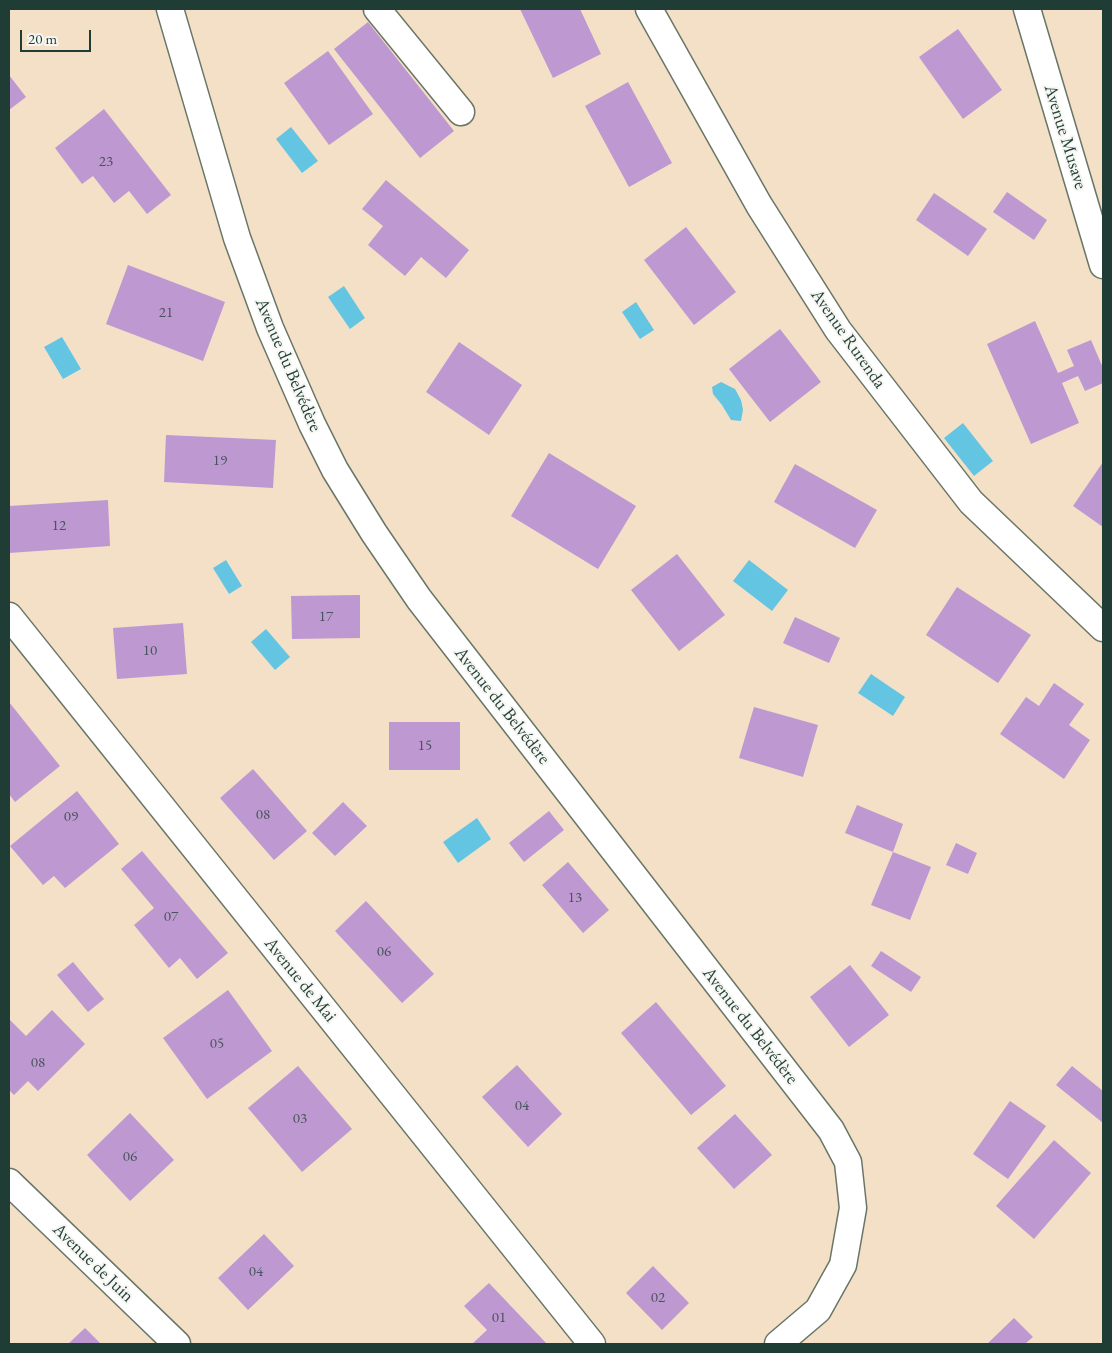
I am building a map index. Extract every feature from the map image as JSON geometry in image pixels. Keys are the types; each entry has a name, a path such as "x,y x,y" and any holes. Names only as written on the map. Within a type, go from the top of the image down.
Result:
{"street":[{"name":"Avenue du Belvédère","path":"170,9 237,238 270,328 312,424 335,470 374,533 419,599 831,1130 848,1162 853,1208 843,1265 818,1310 778,1344"},
{"path":"377,9 461,112"},
{"name":"Avenue Rurenda","path":"649,9 759,205 838,330 970,502 1103,628"},
{"name":"Avenue Musave","path":"1027,9 1103,265"},
{"name":"Avenue de Mai","path":"9,616 592,1344"},
{"name":"Avenue de Juin","path":"9,1182 177,1344"}],"water":[{"path":"291,127 318,161 302,173 276,139"},
{"path":"344,286 365,318 350,329 328,297"},
{"path":"636,302 654,330 640,339 622,312"},
{"path":"62,337 81,369 63,379 44,347"},
{"path":"721,382 735,389 741,400 743,410 741,421 731,420 713,394 712,387"},
{"path":"963,423 993,461 974,476 944,438"},
{"path":"226,560 242,586 229,594 213,568"},
{"path":"749,560 788,590 772,611 733,581"},
{"path":"266,629 290,657 275,670 251,642"},
{"path":"871,674 905,697 893,716 858,693"},
{"path":"477,818 491,839 458,863 443,842"}],"building":[{"path":"520,9 580,9 601,54 553,78"},
{"path":"368,22 454,131 420,158 334,49"},
{"path":"958,29 1002,90 963,119 919,57"},
{"path":"328,51 373,114 329,145 284,83"},
{"path":"9,75 26,97 9,110"},
{"path":"628,82 672,163 629,187 585,106"},
{"path":"104,109 171,195 147,214 129,191 114,203 93,176 82,184 55,148"},
{"path":"386,180 469,250 446,278 421,257 405,276 368,245 383,226 362,209"},
{"path":"1007,192 1047,220 1034,240 993,212"},
{"path":"934,193 987,229 968,256 916,220"},
{"path":"686,227 736,292 694,325 644,260"},
{"path":"128,265 225,302 203,361 106,324"},
{"path":"1035,321 1058,373 1074,366 1067,350 1091,340 1103,368 1103,383 1085,391 1078,376 1062,383 1079,423 1031,444 987,344"},
{"path":"780,329 821,382 770,422 729,369"},
{"path":"459,342 522,385 489,435 426,392"},
{"path":"166,435 276,440 273,488 164,482"},
{"path":"549,453 636,506 598,569 511,516"},
{"path":"1103,462 1103,527 1073,506"},
{"path":"795,464 877,510 855,548 774,502"},
{"path":"108,500 110,546 9,553 9,506"},
{"path":"677,554 725,615 679,651 631,590"},
{"path":"957,587 1031,635 998,683 926,635"},
{"path":"360,595 360,638 292,639 291,596"},
{"path":"795,617 840,638 829,663 783,643"},
{"path":"183,623 187,674 117,679 113,628"},
{"path":"1054,683 1084,704 1069,725 1090,740 1064,779 1000,734 1026,697 1039,706"},
{"path":"9,702 60,766 15,802 9,794"},
{"path":"754,707 818,725 803,777 739,758"},
{"path":"389,722 460,722 460,770 389,770"},
{"path":"253,769 307,831 274,860 220,798"},
{"path":"77,791 119,844 65,888 54,876 43,885 10,846"},
{"path":"343,802 367,826 335,856 312,833"},
{"path":"857,805 903,824 893,852 845,833"},
{"path":"549,811 564,830 524,862 509,843"},
{"path":"956,843 977,853 968,874 946,865"},
{"path":"142,851 228,953 197,979 180,958 169,968 134,925 154,908 121,869"},
{"path":"893,852 931,867 910,920 871,905"},
{"path":"568,862 609,910 583,933 542,885"},
{"path":"366,901 434,974 402,1003 335,931"},
{"path":"881,951 921,977 911,992 871,966"},
{"path":"73,962 104,999 88,1012 57,975"},
{"path":"850,965 889,1015 849,1047 810,997"},
{"path":"228,990 272,1051 207,1099 163,1038"},
{"path":"656,1002 726,1086 691,1115 621,1033"},
{"path":"52,1010 85,1044 38,1091 28,1081 14,1095 9,1090 9,1019 26,1036"},
{"path":"517,1065 562,1114 528,1147 482,1097"},
{"path":"298,1066 352,1129 302,1172 248,1108"},
{"path":"1072,1066 1103,1091 1103,1123 1056,1085"},
{"path":"1010,1101 1046,1126 1008,1179 973,1154"},
{"path":"130,1113 174,1160 130,1201 87,1155"},
{"path":"735,1114 772,1155 734,1189 697,1148"},
{"path":"1054,1140 1091,1173 1034,1239 996,1206"},
{"path":"264,1234 294,1266 248,1310 218,1278"},
{"path":"653,1266 689,1303 662,1330 626,1293"},
{"path":"489,1283 547,1344 472,1344 487,1330 464,1306"},
{"path":"1014,1318 1033,1337 1025,1344 987,1344"},
{"path":"85,1328 101,1344 68,1344"}]}
